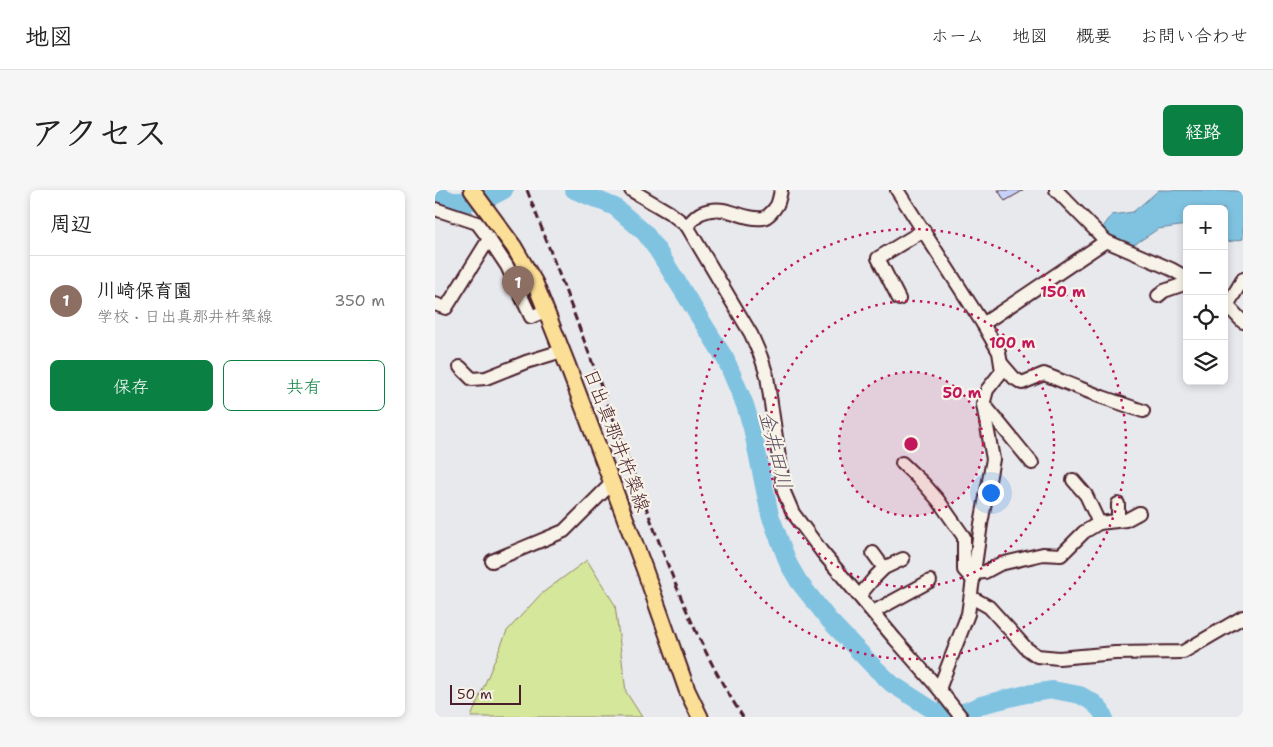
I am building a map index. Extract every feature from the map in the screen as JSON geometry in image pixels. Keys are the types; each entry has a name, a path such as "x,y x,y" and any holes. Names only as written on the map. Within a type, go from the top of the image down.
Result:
{"main road":[{"name":"日出真那井杵築線","path":"472,190 514,247 535,283 644,568 687,690 700,717"}],"street":[{"path":"631,190 670,213 687,226 751,334 767,376 784,492 793,513 823,552 961,717"},
{"path":"687,226 700,213 723,209 763,218 770,214 777,205 781,190"},
{"path":"897,190 983,324 999,352 1003,371 987,390 983,403 993,459 968,614 942,693"},
{"path":"1056,190 1106,241 1183,276"},
{"path":"435,209 477,223 507,266 531,316 545,311"},
{"path":"899,299 878,258 924,230"},
{"path":"435,304 446,308 489,239"},
{"path":"983,324 1106,241"},
{"path":"1228,300 1243,279"},
{"path":"1158,296 1164,291 1183,284"},
{"path":"1228,305 1243,322"},
{"path":"460,367 472,379 487,378 526,362 562,351"},
{"path":"1001,363 1014,378 1022,383 1043,374 1143,411"},
{"path":"983,403 1032,463"},
{"path":"902,463 938,500 963,537 964,570 974,577"},
{"path":"1073,480 1086,495 1099,523"},
{"path":"492,561 564,530 612,483"},
{"path":"1118,504 1118,520"},
{"path":"974,577 1000,564 1043,554 1061,555 1084,532 1099,523 1126,520 1139,513"},
{"path":"873,553 884,568"},
{"path":"860,596 875,576 884,568 903,559"},
{"path":"873,612 930,581"},
{"path":"971,597 989,607 1026,648 1037,656 1059,658 1115,653 1183,652 1243,617"}],"green space":[{"path":"587,560 615,605 626,692 642,717 471,717 507,631 541,594"}],"water":[{"path":"435,190 455,193 475,216 435,204"},
{"path":"1159,190 1243,191 1243,239 1228,242 1228,205 1183,205 1183,226 1158,229 1132,246 1109,236 1103,227 1112,215 1133,212"}],"building":[{"path":"998,190 1024,190 1005,201"}],"waterway":[{"name":"金井田川","path":"435,192 450,201 483,201 504,190"},
{"name":"金井田川","path":"574,190 615,207 645,233 726,360 745,405 752,428 770,515 789,565 799,582 829,620 892,684 944,717"},
{"name":"金井田川","path":"951,717 981,705 1026,694 1053,690 1080,695 1094,703 1104,717"}],"railway":[{"path":"527,190 670,571 710,661 743,717"}],"place":[{"name":"川崎保育園","path":"518,307"}]}
